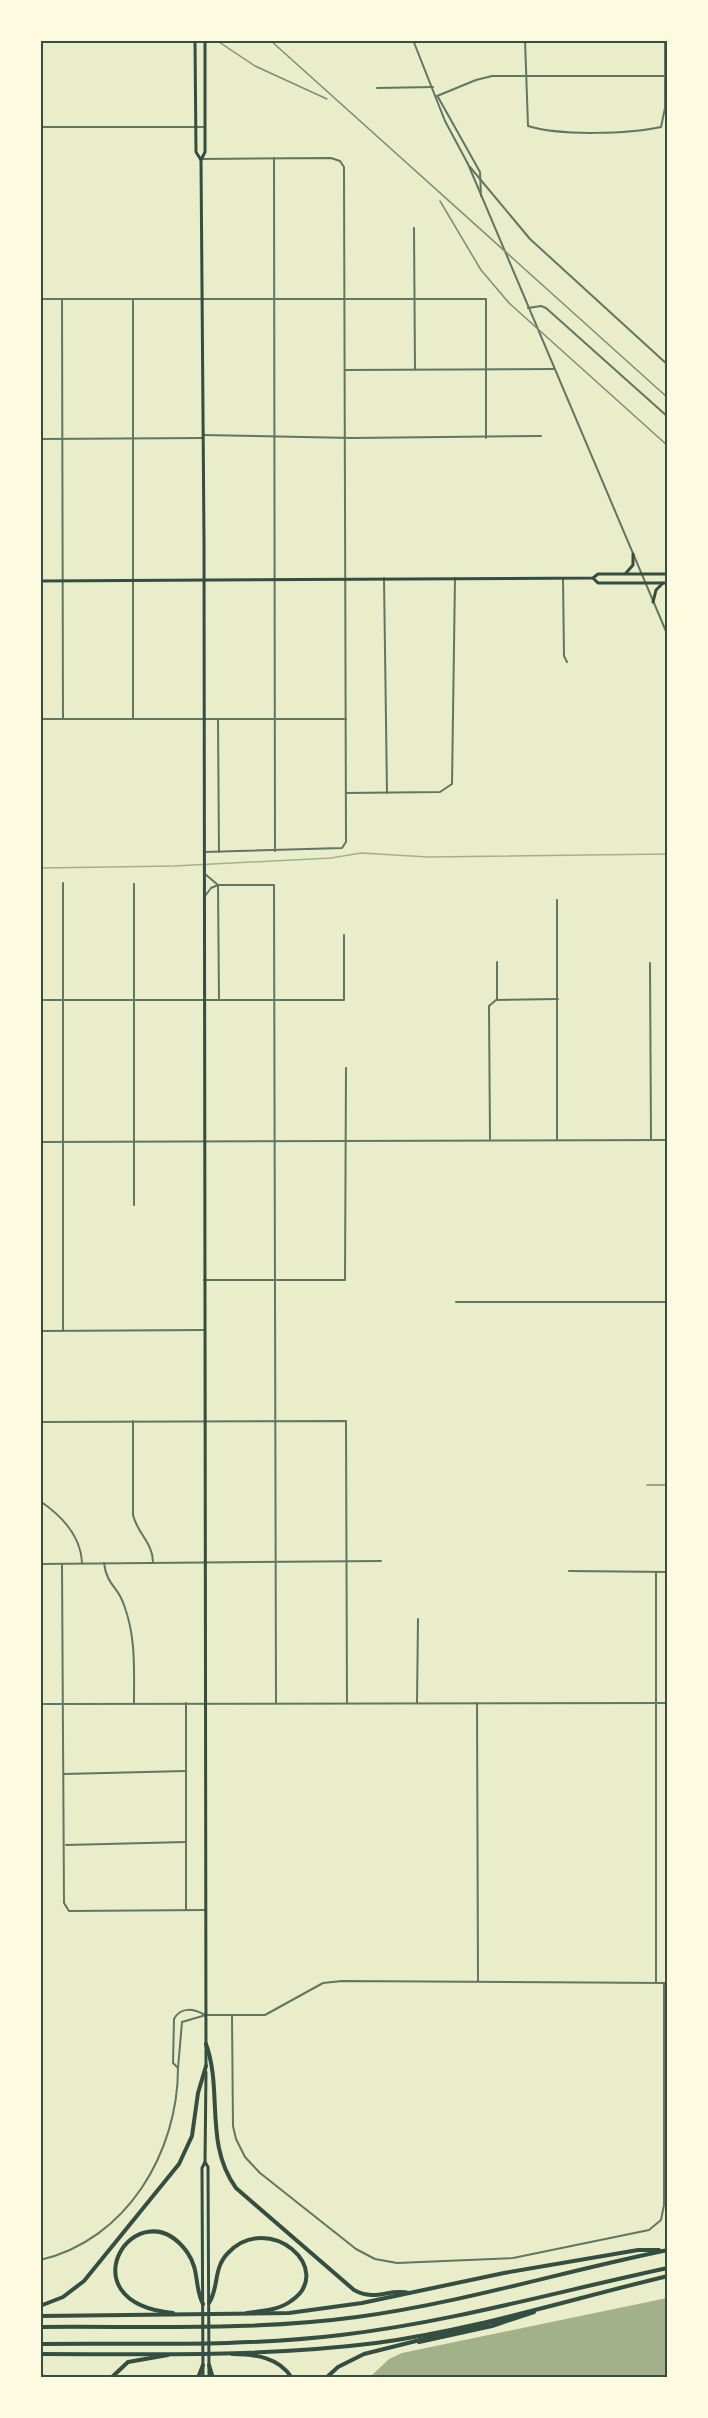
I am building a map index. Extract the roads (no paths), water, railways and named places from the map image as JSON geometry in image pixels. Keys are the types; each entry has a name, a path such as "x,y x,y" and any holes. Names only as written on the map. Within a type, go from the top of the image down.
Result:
{"highway":[{"path":"206,2044 213,2065 217,2148 225,2169 236,2187 354,2290 372,2296 402,2291 409,2293"},
{"path":"40,2306 63,2297 84,2281 180,2164 192,2136 198,2094 206,2066"},
{"path":"188,2316 147,2307 130,2298 122,2289 115,2276 114,2265 119,2250 127,2241 139,2235 154,2234 178,2243 195,2268 202,2304"},
{"path":"209,2303 213,2297 218,2268 228,2253 237,2245 265,2238 281,2241 294,2248 302,2259 305,2273 298,2296 280,2307 238,2316"},
{"path":"40,2316 238,2316 289,2313 638,2250 667,2250"},
{"path":"40,2327 254,2325 359,2317 421,2306 667,2250"},
{"path":"40,2344 247,2342 342,2336 449,2317 668,2268"},
{"path":"326,2378 359,2356 668,2276"},
{"path":"40,2354 287,2350 375,2343 551,2306"},
{"path":"111,2378 128,2362 187,2352"},
{"path":"222,2352 268,2359 282,2366 292,2378"},
{"path":"200,2378 203,2365"},
{"path":"209,2365 211,2378"},
{"path":"40,2375 45,2378"}],"main road":[{"path":"195,40 196,152 201,159"},
{"path":"203,2365 202,2168 205,2162 206,2015 204,579 201,159 205,152 205,40"},
{"path":"624,574 633,565 633,554"},
{"path":"40,581 593,578 598,574 668,574"},
{"path":"593,578 598,583 666,583"},
{"path":"653,602 656,590 666,583"},
{"path":"205,2162 208,2167 209,2365"}],"street":[{"path":"413,40 668,636"},
{"path":"525,40 528,126 545,131 639,132 661,127 665,40"},
{"path":"437,96 492,76 665,76"},
{"path":"377,88 433,87"},
{"path":"437,96 480,172 481,196"},
{"path":"40,128 205,127"},
{"path":"201,159 331,158 340,161 344,167 345,298 346,842 342,848 204,852"},
{"path":"274,159 275,851"},
{"path":"468,164 530,239 668,365"},
{"path":"414,228 415,370"},
{"path":"40,299 486,299 486,438"},
{"path":"62,299 63,719"},
{"path":"133,299 134,719"},
{"path":"528,308 541,306 546,308 668,417"},
{"path":"345,370 554,369"},
{"path":"40,439 541,436"},
{"path":"384,578 387,793"},
{"path":"346,793 436,793 448,789 453,779 455,578"},
{"path":"563,578 564,656 567,662"},
{"path":"40,719 346,719"},
{"path":"218,719 219,852"},
{"path":"204,873 218,885 219,1000"},
{"path":"63,883 63,1331"},
{"path":"134,884 134,1205"},
{"path":"204,897 211,888 218,885 274,885 276,1703"},
{"path":"557,900 557,1140"},
{"path":"40,1000 344,1000 344,935"},
{"path":"497,962 497,1000"},
{"path":"650,963 651,1140"},
{"path":"490,1140 489,1006 497,1000 558,999"},
{"path":"204,1280 345,1280 346,1068"},
{"path":"40,1142 668,1140"},
{"path":"456,1302 668,1302"},
{"path":"40,1331 204,1329"},
{"path":"133,1421 132,1515 135,1525 152,1548 153,1562"},
{"path":"40,1422 346,1421 347,1703"},
{"path":"40,1501 64,1521 80,1544 82,1563"},
{"path":"40,1564 381,1561"},
{"path":"104,1563 106,1578 124,1603 134,1638 134,1703"},
{"path":"62,1564 64,1903 69,1911 205,1910"},
{"path":"569,1571 668,1572"},
{"path":"656,1572 656,1983"},
{"path":"417,1703 418,1619"},
{"path":"186,1703 186,1910"},
{"path":"477,1703 478,1981"},
{"path":"40,1704 668,1703"},
{"path":"64,1774 186,1771"},
{"path":"64,1845 186,1842"},
{"path":"178,2068 173,2063 175,2016 189,2009 206,2015 232,2016 268,2013 328,1983 478,1981 666,1983 664,2205 661,2220 649,2230 513,2258 398,2263 375,2259 356,2249 260,2173 245,2157 236,2139 233,2126 232,2016"},
{"path":"40,2260 70,2249 100,2232 136,2198 150,2174 172,2123 182,2022 206,2015"}],"waterway":[{"path":"40,868 174,866 331,858 361,853 428,857 668,854"}],"railway":[{"path":"216,40 255,66 327,99"},
{"path":"270,40 668,398"},
{"path":"440,201 481,270 509,303 668,446"},
{"path":"647,1485 668,1485"}]}
